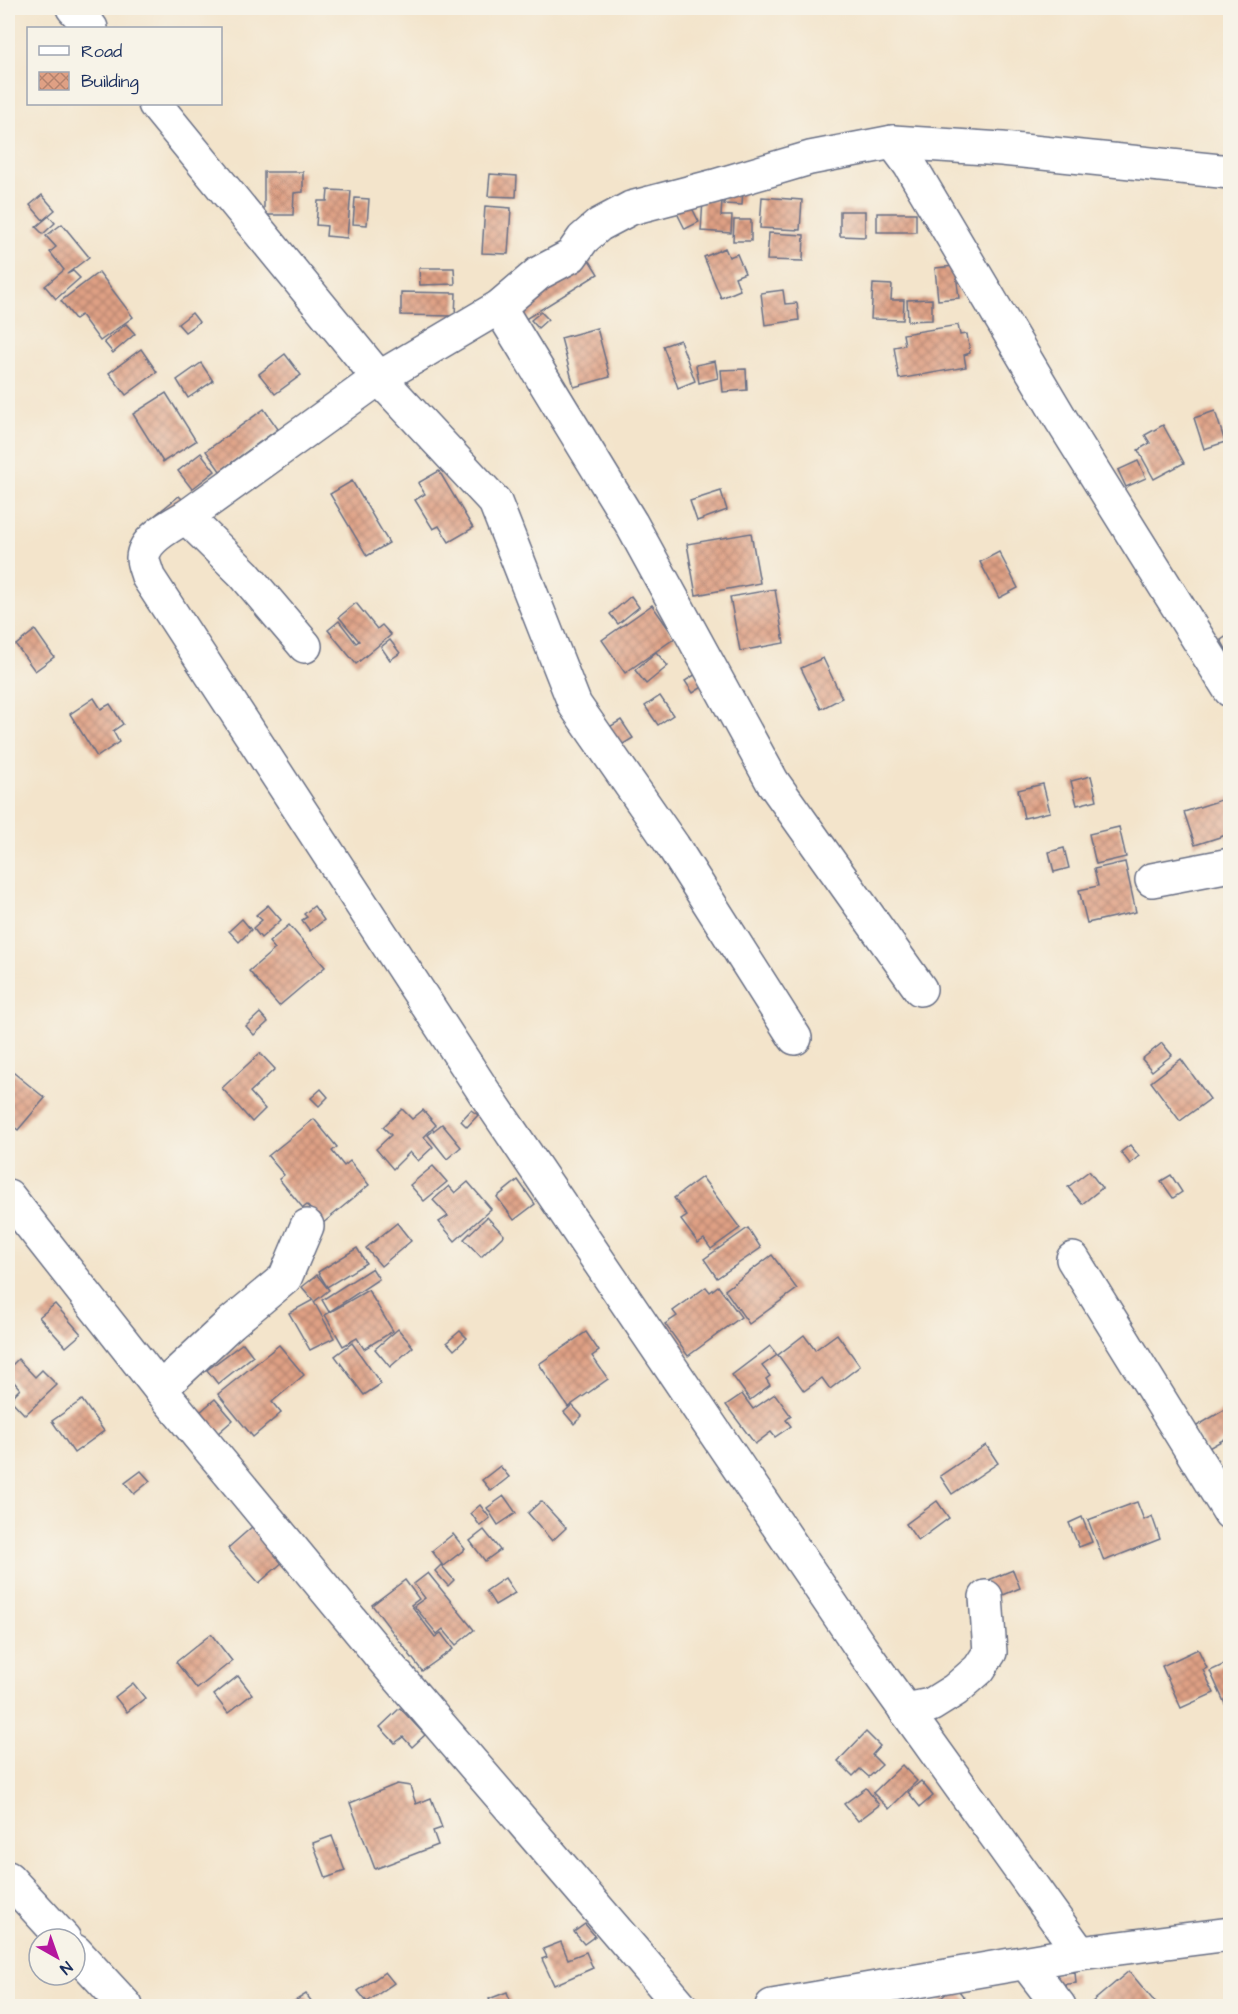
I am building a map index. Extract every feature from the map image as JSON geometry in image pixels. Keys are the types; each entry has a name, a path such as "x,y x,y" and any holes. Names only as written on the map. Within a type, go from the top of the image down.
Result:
{"street":[{"path":"73,8 90,27"},
{"path":"156,105 380,378 495,502 575,705 673,846 795,1038"},
{"path":"893,142 910,165 1062,421 1230,690"},
{"path":"1080,1953 861,1648 484,1092 148,577 143,558 160,532 186,517 380,378 499,307 539,273 571,256 583,239 599,225 631,208 810,158 893,142 1002,148 1230,172"},
{"path":"499,307 631,523 772,781 920,989"},
{"path":"186,517 244,574 305,646"},
{"path":"1152,880 1230,865"},
{"path":"8,1196 160,1389 388,1665 681,2007"},
{"path":"160,1389 231,1323 285,1278 307,1226"},
{"path":"1073,1259 1230,1513"},
{"path":"905,1710 931,1705 955,1690 980,1669 990,1652 986,1597"},
{"path":"8,1878 53,1927"},
{"path":"772,2007 1080,1953 1230,1934"},
{"path":"1026,1963 1059,2007"},
{"path":"87,1964 126,2007"}],"building":[{"path":"264,172 303,172 303,192 294,193 293,215 264,215"},
{"path":"490,174 517,176 516,197 488,196"},
{"path":"725,186 743,188 742,205 724,204"},
{"path":"328,190 351,191 347,238 326,236 327,226 316,225 318,201 327,201"},
{"path":"42,195 55,210 43,220 30,205"},
{"path":"762,197 802,200 800,230 760,228"},
{"path":"355,198 369,199 367,225 353,224"},
{"path":"703,200 722,201 721,216 732,216 731,233 701,231"},
{"path":"689,202 699,222 685,229 675,209"},
{"path":"485,206 511,208 508,254 482,253"},
{"path":"840,211 865,211 865,237 840,236"},
{"path":"877,213 916,213 916,232 877,232"},
{"path":"49,216 55,223 43,234 36,227"},
{"path":"734,220 751,220 751,241 733,241"},
{"path":"62,224 89,257 67,274 73,271 80,278 56,299 45,286 64,270 50,252 56,247 46,236"},
{"path":"769,233 804,235 803,261 767,260"},
{"path":"725,248 729,257 737,254 745,273 735,277 740,290 721,298 704,257"},
{"path":"588,258 598,274 524,320 514,305"},
{"path":"955,266 959,298 938,300 935,268"},
{"path":"419,268 454,268 455,284 420,285"},
{"path":"99,272 133,317 100,341 81,315 75,319 61,301"},
{"path":"873,284 892,285 891,300 904,300 903,320 871,319"},
{"path":"783,290 785,304 797,303 799,320 765,325 761,293"},
{"path":"401,292 456,293 455,316 401,315"},
{"path":"932,299 932,320 908,321 907,300"},
{"path":"541,312 548,319 538,328 531,320"},
{"path":"192,313 199,322 185,332 178,324"},
{"path":"126,324 135,334 113,353 104,342"},
{"path":"958,325 960,335 967,334 970,353 964,355 966,367 899,379 894,347 905,345 903,334"},
{"path":"597,328 610,377 574,387 561,338"},
{"path":"680,340 695,381 678,388 663,346"},
{"path":"141,349 157,372 126,395 109,373"},
{"path":"285,354 301,375 275,394 259,374"},
{"path":"715,361 718,378 699,383 696,365"},
{"path":"201,363 213,381 188,398 177,380"},
{"path":"746,369 747,390 723,392 721,370"},
{"path":"166,393 196,441 163,462 133,414"},
{"path":"264,409 278,429 220,471 206,451"},
{"path":"1215,411 1225,442 1204,449 1194,418"},
{"path":"1163,425 1184,463 1154,479 1138,450 1150,443 1145,435"},
{"path":"201,453 215,471 192,489 178,471"},
{"path":"1138,461 1146,478 1126,487 1118,470"},
{"path":"439,471 473,528 449,542 439,526 433,529 415,500 425,494 418,483"},
{"path":"352,481 389,543 367,556 330,494"},
{"path":"721,491 727,510 697,521 690,501"},
{"path":"179,496 188,505 161,527 153,517"},
{"path":"751,533 760,583 696,595 687,544"},
{"path":"999,552 1018,588 999,598 980,562"},
{"path":"775,589 784,643 740,651 730,597"},
{"path":"631,596 639,607 618,624 610,614"},
{"path":"356,603 377,629 382,625 391,635 356,664 328,630 339,621 356,643 359,641 339,617"},
{"path":"652,605 675,638 625,673 602,640"},
{"path":"35,630 54,657 35,671 16,645"},
{"path":"1230,634 1230,656 1221,640"},
{"path":"390,640 400,653 390,660 381,647"},
{"path":"656,652 668,666 646,684 635,670"},
{"path":"823,658 842,698 821,709 801,668"},
{"path":"696,674 704,686 693,693 685,681"},
{"path":"660,696 673,715 658,725 645,706"},
{"path":"94,698 101,709 110,704 123,724 113,731 119,742 97,757 70,714"},
{"path":"621,720 633,738 610,752 598,734"},
{"path":"1091,776 1097,800 1077,805 1071,781"},
{"path":"1043,784 1050,812 1024,818 1018,790"},
{"path":"1230,797 1230,846 1226,835 1195,845 1184,812"},
{"path":"1119,827 1126,857 1096,864 1089,834"},
{"path":"1064,848 1069,868 1054,872 1049,852"},
{"path":"1125,862 1136,912 1087,923 1079,890 1098,886 1094,869"},
{"path":"268,905 281,920 261,938 253,928 262,920 256,915"},
{"path":"314,906 324,920 310,931 302,920 307,917 304,914"},
{"path":"242,919 251,930 239,942 229,931"},
{"path":"289,925 325,967 279,1006 249,971 275,949 269,942"},
{"path":"260,1013 268,1022 254,1035 246,1026"},
{"path":"1162,1043 1172,1055 1152,1071 1142,1059"},
{"path":"260,1053 275,1069 250,1092 265,1109 252,1122 222,1088"},
{"path":"1181,1059 1210,1099 1180,1121 1151,1082"},
{"path":"9,1069 45,1098 18,1130 8,1122"},
{"path":"321,1089 328,1097 319,1106 311,1098"},
{"path":"402,1109 412,1119 423,1110 436,1125 424,1137 433,1147 418,1161 410,1152 393,1169 376,1149 391,1135 383,1127"},
{"path":"471,1110 478,1115 467,1127 461,1121"},
{"path":"314,1119 337,1147 332,1151 344,1166 350,1161 369,1185 322,1224 307,1205 303,1208 279,1179 284,1175 268,1156"},
{"path":"442,1124 461,1147 447,1159 428,1135"},
{"path":"1130,1145 1139,1156 1130,1164 1121,1152"},
{"path":"433,1166 447,1182 424,1201 410,1185"},
{"path":"1089,1171 1102,1188 1082,1204 1068,1187"},
{"path":"1171,1175 1182,1192 1173,1198 1161,1181"},
{"path":"702,1177 740,1228 711,1249 704,1239 698,1243 681,1220 687,1216 674,1198"},
{"path":"518,1180 535,1204 514,1220 497,1197"},
{"path":"468,1182 491,1209 455,1241 439,1222 448,1216 433,1200 449,1186 455,1193"},
{"path":"487,1217 504,1235 481,1257 464,1239"},
{"path":"397,1223 411,1241 381,1266 366,1248"},
{"path":"748,1228 761,1248 717,1278 704,1259"},
{"path":"357,1248 366,1263 327,1287 318,1272"},
{"path":"772,1255 797,1289 749,1324 725,1290"},
{"path":"372,1268 379,1279 329,1312 322,1300"},
{"path":"317,1275 329,1290 314,1302 334,1338 310,1350 289,1313 313,1300 302,1287"},
{"path":"718,1286 741,1317 688,1356 665,1324 677,1316 673,1311 706,1287 710,1292"},
{"path":"368,1290 393,1331 364,1349 357,1338 343,1346 325,1315"},
{"path":"55,1304 81,1334 66,1347 39,1317"},
{"path":"398,1329 413,1347 390,1367 375,1349"},
{"path":"460,1331 467,1338 454,1350 447,1342"},
{"path":"586,1332 599,1351 592,1356 608,1379 568,1407 539,1364"},
{"path":"837,1334 860,1366 830,1389 822,1378 804,1391 778,1355 804,1335 815,1350"},
{"path":"243,1343 253,1356 218,1384 207,1370"},
{"path":"352,1343 381,1384 364,1395 335,1356"},
{"path":"279,1345 304,1375 272,1402 281,1413 253,1437 218,1394"},
{"path":"770,1346 777,1355 762,1366 770,1376 766,1379 770,1385 750,1400 732,1375"},
{"path":"18,1359 35,1377 42,1370 57,1385 25,1415 10,1399 20,1389 8,1375 8,1369"},
{"path":"742,1394 753,1409 775,1394 791,1416 786,1420 791,1426 775,1437 771,1432 755,1444 726,1405"},
{"path":"215,1399 233,1420 217,1434 199,1413"},
{"path":"82,1400 104,1431 74,1453 52,1421"},
{"path":"572,1405 582,1416 574,1424 564,1412"},
{"path":"1224,1410 1230,1421 1230,1436 1207,1449 1195,1427"},
{"path":"986,1445 998,1463 952,1494 940,1476"},
{"path":"500,1466 509,1477 491,1491 482,1480"},
{"path":"141,1471 150,1481 134,1494 125,1483"},
{"path":"504,1496 516,1513 498,1525 487,1508"},
{"path":"541,1501 566,1528 552,1541 528,1513"},
{"path":"937,1501 949,1518 918,1541 906,1524"},
{"path":"1137,1502 1144,1520 1152,1516 1160,1539 1104,1561 1088,1520"},
{"path":"480,1505 490,1518 480,1526 471,1513"},
{"path":"1082,1517 1092,1542 1079,1547 1069,1523"},
{"path":"253,1526 284,1561 259,1583 228,1548"},
{"path":"484,1530 500,1550 485,1561 470,1541"},
{"path":"453,1534 465,1549 443,1566 432,1551"},
{"path":"441,1565 454,1580 448,1586 435,1571"},
{"path":"1013,1570 1020,1588 991,1600 984,1582"},
{"path":"428,1573 474,1630 456,1645 443,1629 437,1634 414,1606 425,1598 414,1584"},
{"path":"505,1578 515,1593 495,1605 486,1591"},
{"path":"405,1580 419,1599 411,1605 435,1637 441,1633 453,1649 422,1671 372,1605"},
{"path":"211,1634 232,1661 197,1689 176,1662"},
{"path":"1198,1649 1207,1668 1203,1670 1214,1693 1181,1708 1162,1666"},
{"path":"1227,1663 1230,1669 1230,1701 1225,1704 1210,1671"},
{"path":"238,1676 252,1694 228,1713 214,1695"},
{"path":"133,1683 145,1698 127,1712 115,1697"},
{"path":"400,1708 425,1735 412,1747 403,1737 395,1743 380,1727"},
{"path":"866,1732 880,1746 872,1755 882,1765 869,1777 860,1769 853,1776 838,1761"},
{"path":"902,1765 917,1781 889,1809 873,1793"},
{"path":"921,1781 933,1796 920,1807 908,1792"},
{"path":"397,1784 410,1786 416,1804 431,1798 442,1828 433,1831 438,1845 375,1869 350,1803"},
{"path":"866,1788 879,1805 858,1821 844,1804"},
{"path":"332,1836 345,1871 326,1878 313,1843"},
{"path":"585,1924 595,1936 584,1944 574,1932"},
{"path":"561,1942 568,1959 586,1952 593,1968 554,1985 542,1959 547,1957 543,1949"},
{"path":"1129,1971 1158,2006 1094,2006 1091,2003"},
{"path":"385,1972 394,1983 367,2002 358,1991"},
{"path":"1075,1972 1076,1983 1051,1986 1049,1974"},
{"path":"955,1986 971,2006 946,2006 940,1999"},
{"path":"507,1992 512,2006 492,2006 489,1999"},
{"path":"306,1994 315,2006 287,2006"}]}
